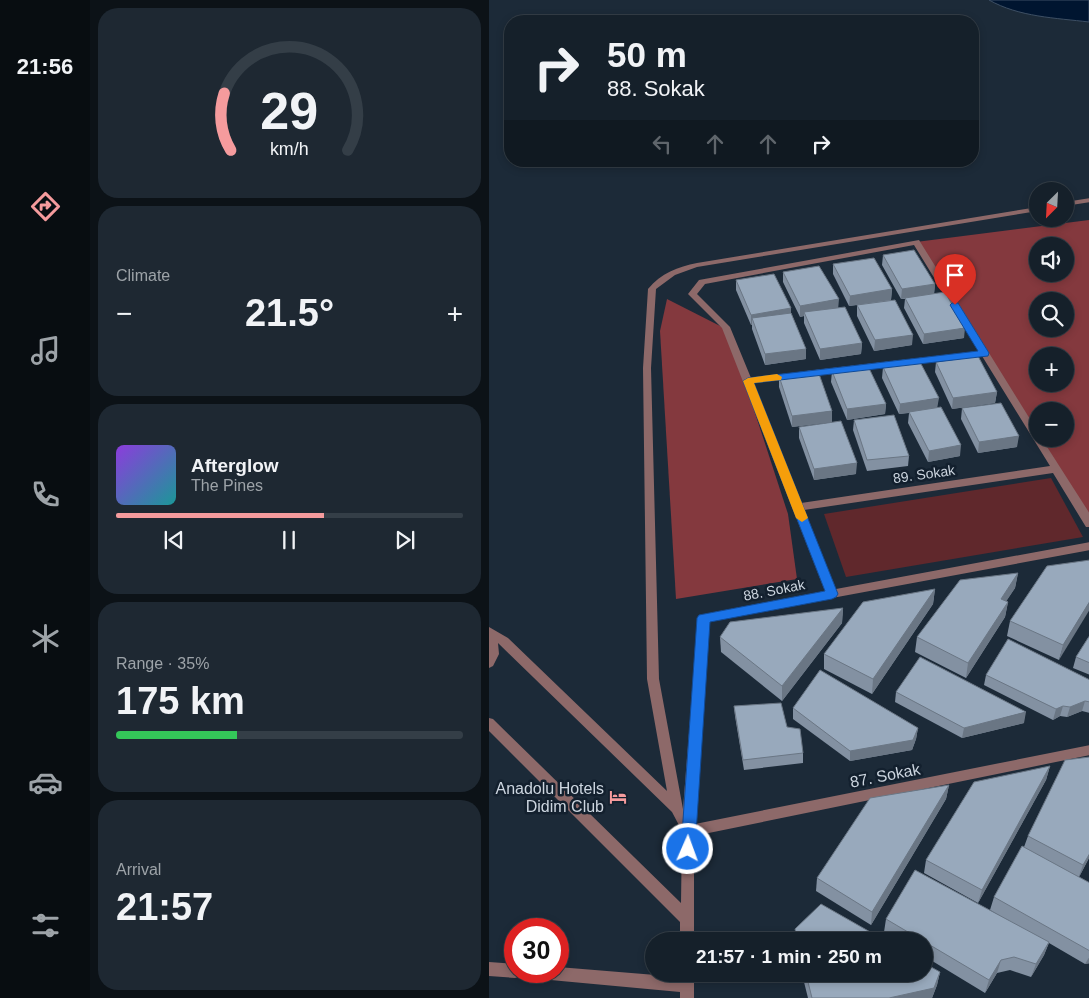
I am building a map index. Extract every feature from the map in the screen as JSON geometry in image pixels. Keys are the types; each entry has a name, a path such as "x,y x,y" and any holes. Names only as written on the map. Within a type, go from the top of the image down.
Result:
{"street":[{"path":"1074,202 1089,200"},
{"path":"687,932 688,831 676,808 653,679 647,368 652,290 658,283 675,272 697,265 1029,210"},
{"path":"832,594 726,327 692,294 702,282 916,242 1089,524"},
{"path":"748,381 985,353"},
{"name":"89. Sokak","path":"797,507 1055,469"},
{"name":"88. Sokak","path":"688,831 703,618 1089,546"},
{"path":"491,632 504,641 676,808"},
{"path":"489,663 493,654 491,632"},
{"path":"489,723 687,919"},
{"name":"87. Sokak","path":"688,831 1089,750"},
{"path":"489,969 504,970"},
{"path":"569,975 687,985"}],"shaded area":[{"path":"1089,220 1089,524 1042,447 1074,447 1074,402 1029,402 1029,426 916,242 1029,228 1074,228 1074,222"},
{"path":"667,299 728,330 788,514 797,579 676,599 660,331"},
{"path":"1051,478 1083,537 846,577 824,514"}],"water":[{"path":"989,0 1089,0 1089,22 1025,13 1001,6"}],"building":[{"path":"914,250 935,284 902,289 883,255"},
{"path":"874,258 892,289 850,296 833,264"},
{"path":"819,266 839,299 800,306 783,272"},
{"path":"774,274 791,308 751,315 736,280"},
{"path":"945,292 965,328 924,334 905,298"},
{"path":"895,300 913,335 875,340 857,305"},
{"path":"845,307 862,343 820,349 804,312"},
{"path":"791,313 806,349 765,354 752,318"},
{"path":"978,356 997,392 953,398 936,362"},
{"path":"920,362 939,398 900,404 883,367"},
{"path":"868,366 886,404 847,409 832,371"},
{"path":"818,371 832,411 792,416 779,376"},
{"path":"1001,403 1019,436 979,442 962,408"},
{"path":"941,407 961,445 929,451 909,412"},
{"path":"894,415 909,456 867,460 854,420"},
{"path":"841,421 857,463 814,469 799,427"},
{"path":"1090,560 1090,601 1063,645 1010,621 1047,566"},
{"path":"1018,573 1001,599 1008,602 968,663 917,637 960,580"},
{"path":"935,589 873,679 824,654 863,602"},
{"path":"843,608 782,686 720,637 730,622"},
{"path":"1090,635 1090,663 1076,657"},
{"path":"1008,639 1090,680 1090,702 1085,701 1070,707 1063,706 1056,709 986,675"},
{"path":"920,657 1026,712 964,728 896,692"},
{"path":"820,670 918,728 913,740 850,751 793,708"},
{"path":"781,703 787,727 800,729 803,753 743,760 734,706"},
{"path":"1090,757 1090,853 1083,865 1028,836 1065,760"},
{"path":"1050,766 982,890 926,860 974,782"},
{"path":"949,785 872,912 817,878 870,798"},
{"path":"1022,846 1090,883 1090,951 994,897"},
{"path":"915,870 1049,942 1036,964 1014,957 1001,960 989,980 933,947 933,932 908,932 886,919"},
{"path":"821,904 870,932 796,932 795,929"},
{"path":"933,968 940,972 934,988 889,998 812,998 808,982 933,982"}],"slow traffic":[{"path":"777,377 748,381 802,518"}],"place":[{"name":"Anadolu Hotels Didim Club","path":"618,797"}],"route":[{"path":"688,849 703,618 832,594 748,381 985,353 955,305"}]}
